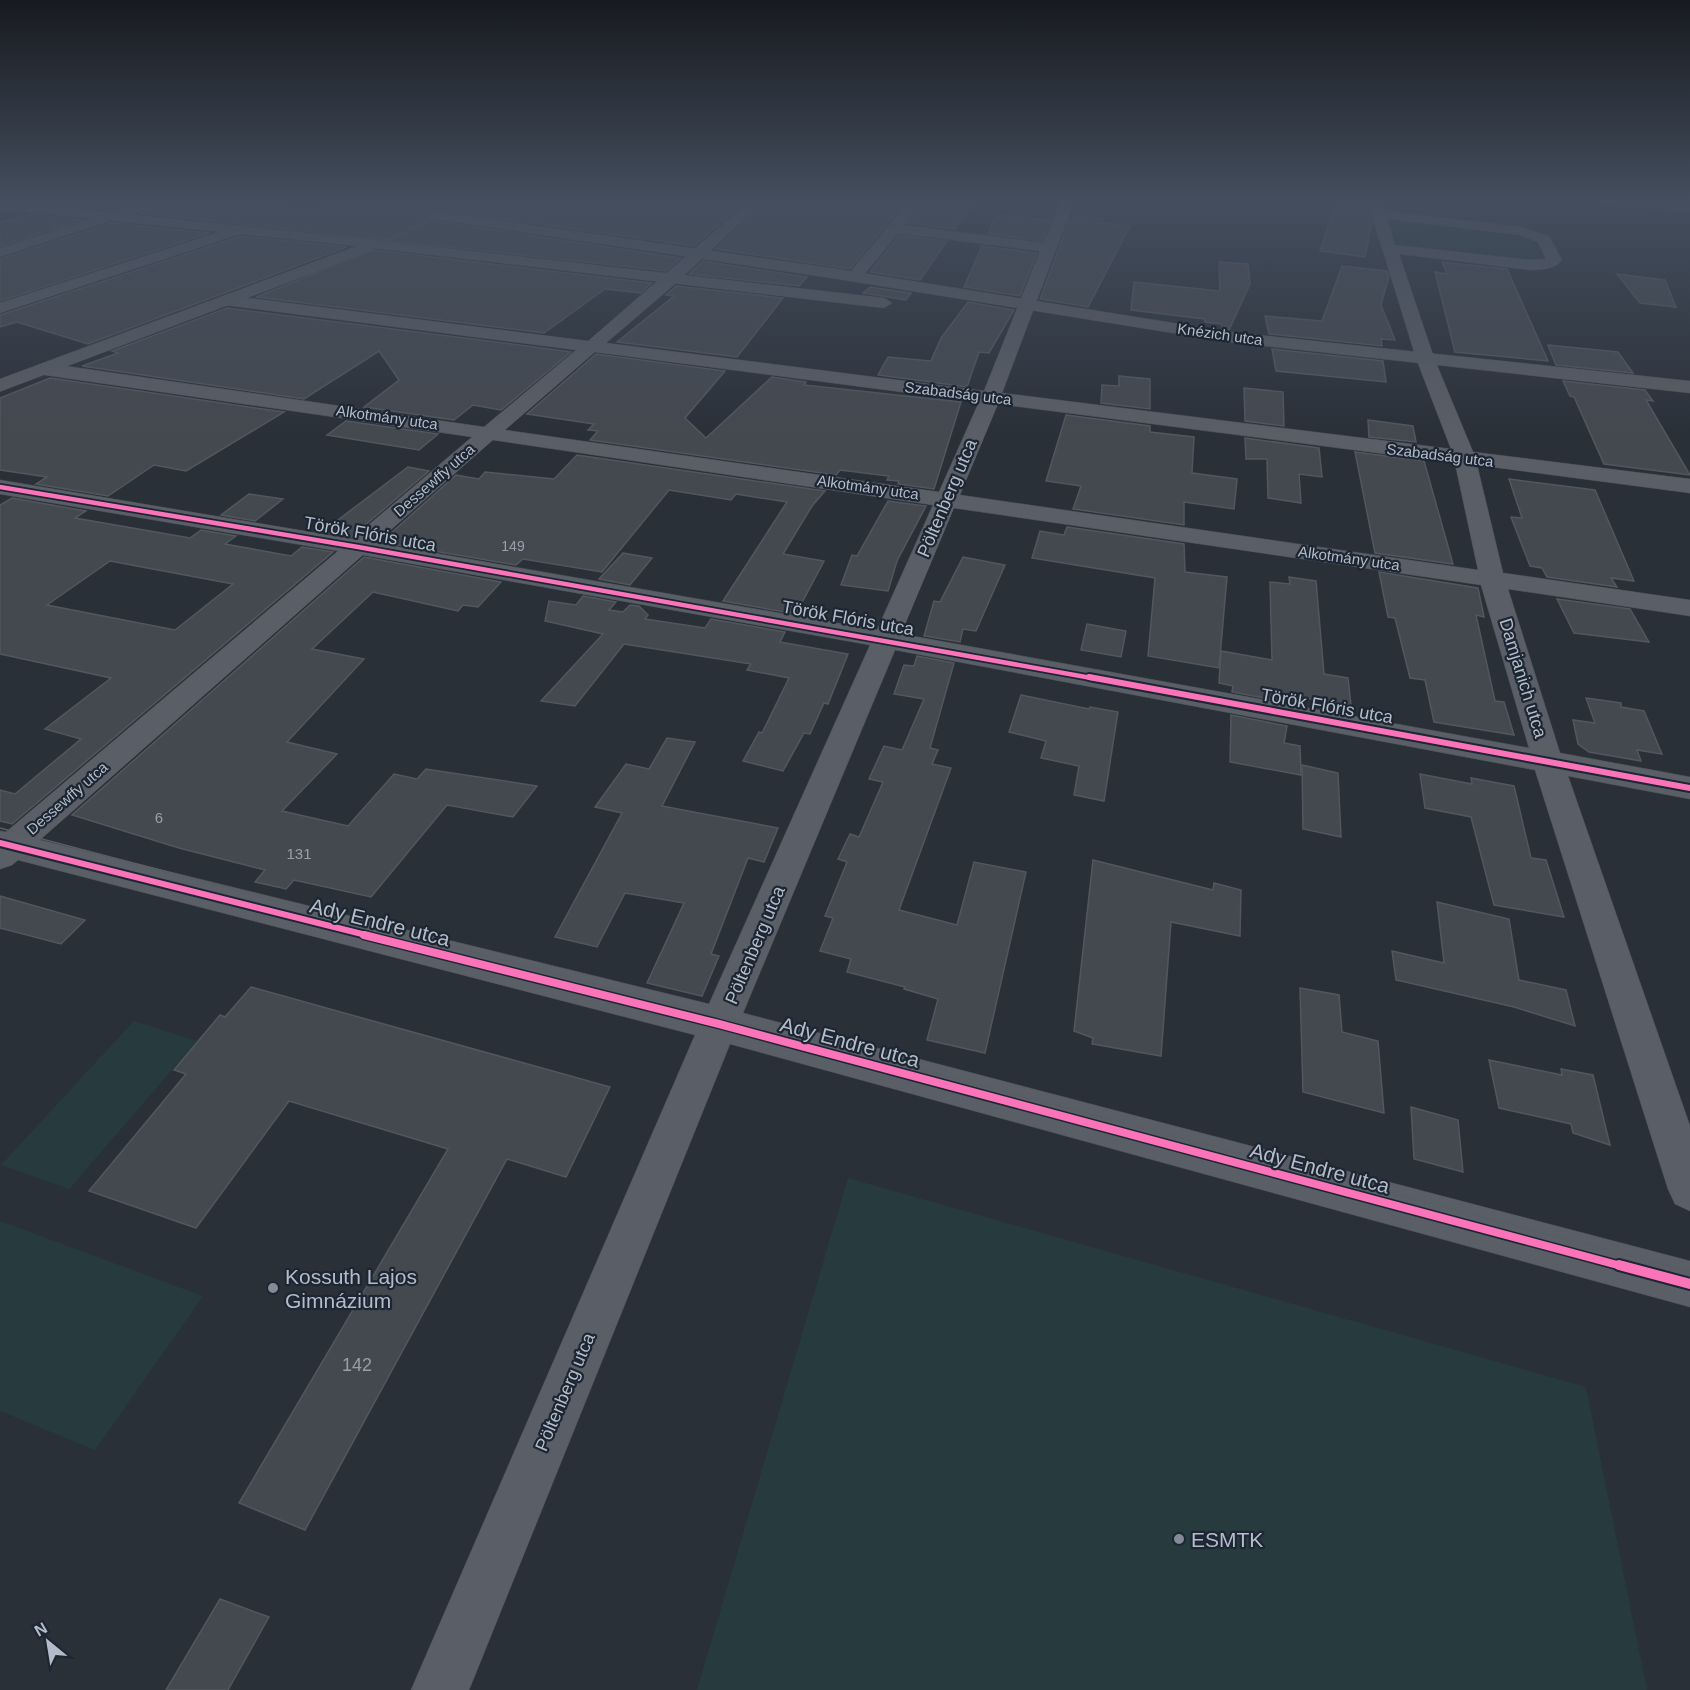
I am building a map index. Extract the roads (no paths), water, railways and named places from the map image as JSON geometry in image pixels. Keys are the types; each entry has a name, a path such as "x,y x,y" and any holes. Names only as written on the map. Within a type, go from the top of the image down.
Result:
{"street":[{"path":"0,308 92,278"},
{"path":"0,385 284,278"},
{"path":"661,278 906,305"},
{"path":"858,278 1026,311"},
{"name":"Pöltenberg utca","path":"440,1690 719,1024 991,397 1038,278"},
{"name":"Damjanich utca","path":"1399,278 1425,358 1465,458 1492,579 1548,762 1690,1189"},
{"name":"Dessewffy utca","path":"4,848 671,279"},
{"name":"Szabadság utca","path":"225,300 1690,486"},
{"path":"965,312 1026,311"},
{"name":"Knézich utca","path":"1026,311 1229,337 1690,387"},
{"name":"Alkotmány utca","path":"45,369 1690,608"},
{"name":"Török Flóris utca","path":"0,487 887,640 1690,788"},
{"name":"Ady Endre utca","path":"4,848 719,1024 1690,1284"}],"tram line":[{"path":"0,391 298,278"},
{"path":"0,828 1673,1267"},
{"path":"1667,1265 1690,1271"}],"place":[{"name":"Kossuth Lajos Gimnázium","path":"273,1288"},
{"name":"ESMTK","path":"1179,1539"}]}
